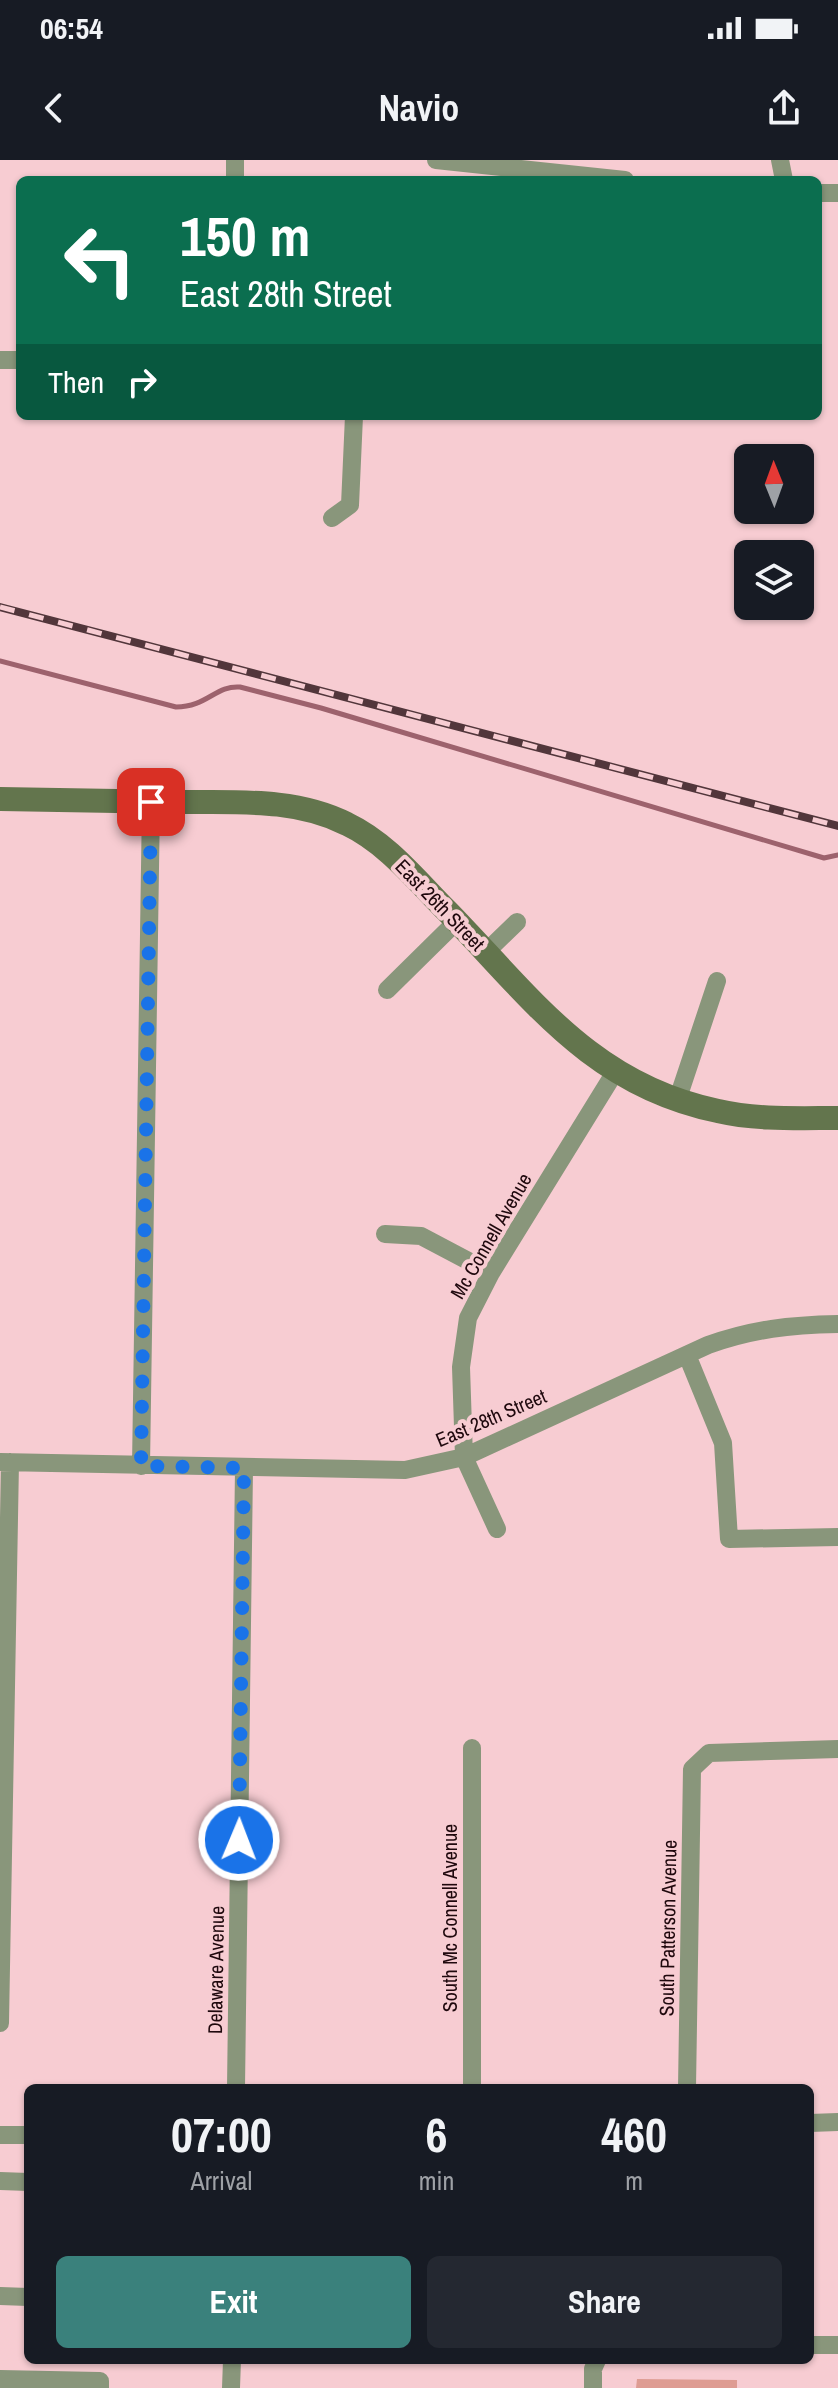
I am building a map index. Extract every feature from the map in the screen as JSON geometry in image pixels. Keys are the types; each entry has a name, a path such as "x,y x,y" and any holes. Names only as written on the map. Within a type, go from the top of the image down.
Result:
{"street":[{"path":"436,160 523,166 596,176"},
{"path":"332,518 350,505 354,420"},
{"name":"East 26th Street","path":"0,799 273,804 319,812 376,841 457,921 550,1021 615,1072 677,1101 720,1112 766,1118 838,1118"},
{"path":"141,1466 151,802"},
{"path":"387,990 457,921"},
{"path":"486,952 517,922"},
{"path":"677,1101 717,981"},
{"name":"Mc Connell Avenue","path":"497,1529 464,1457 462,1347 468,1318 491,1273 615,1072"},
{"path":"385,1234 421,1236 491,1273"},
{"name":"East 28th Street","path":"5,1462 389,1471 435,1465 464,1457 738,1334 773,1326 838,1324"},
{"path":"687,1355 723,1443 729,1539 838,1537"},
{"path":"0,2023 5,1462"},
{"name":"Delaware Avenue","path":"236,2084 244,1468"},
{"name":"South Mc Connell Avenue","path":"472,1748 472,2084"},
{"name":"South Patterson Avenue","path":"687,2084 692,1769 709,1753 838,1749"},
{"path":"814,2123 838,2122"},
{"path":"0,2135 24,2135"},
{"path":"0,2181 24,2182"},
{"path":"0,2296 24,2297"},
{"path":"814,2345 838,2345"},
{"path":"231,2388 232,2364"},
{"path":"593,2388 595,2364"},
{"path":"0,2379 100,2385"}],"building":[{"path":"637,2379 737,2380 737,2388 636,2388"}],"waterway":[{"path":"0,661 176,707 196,704 224,689 240,687 321,708 824,858 838,855"}],"railway":[{"path":"0,607 838,826"}],"route":[{"path":"151,802 141,1466 244,1468 239,1840"}]}
